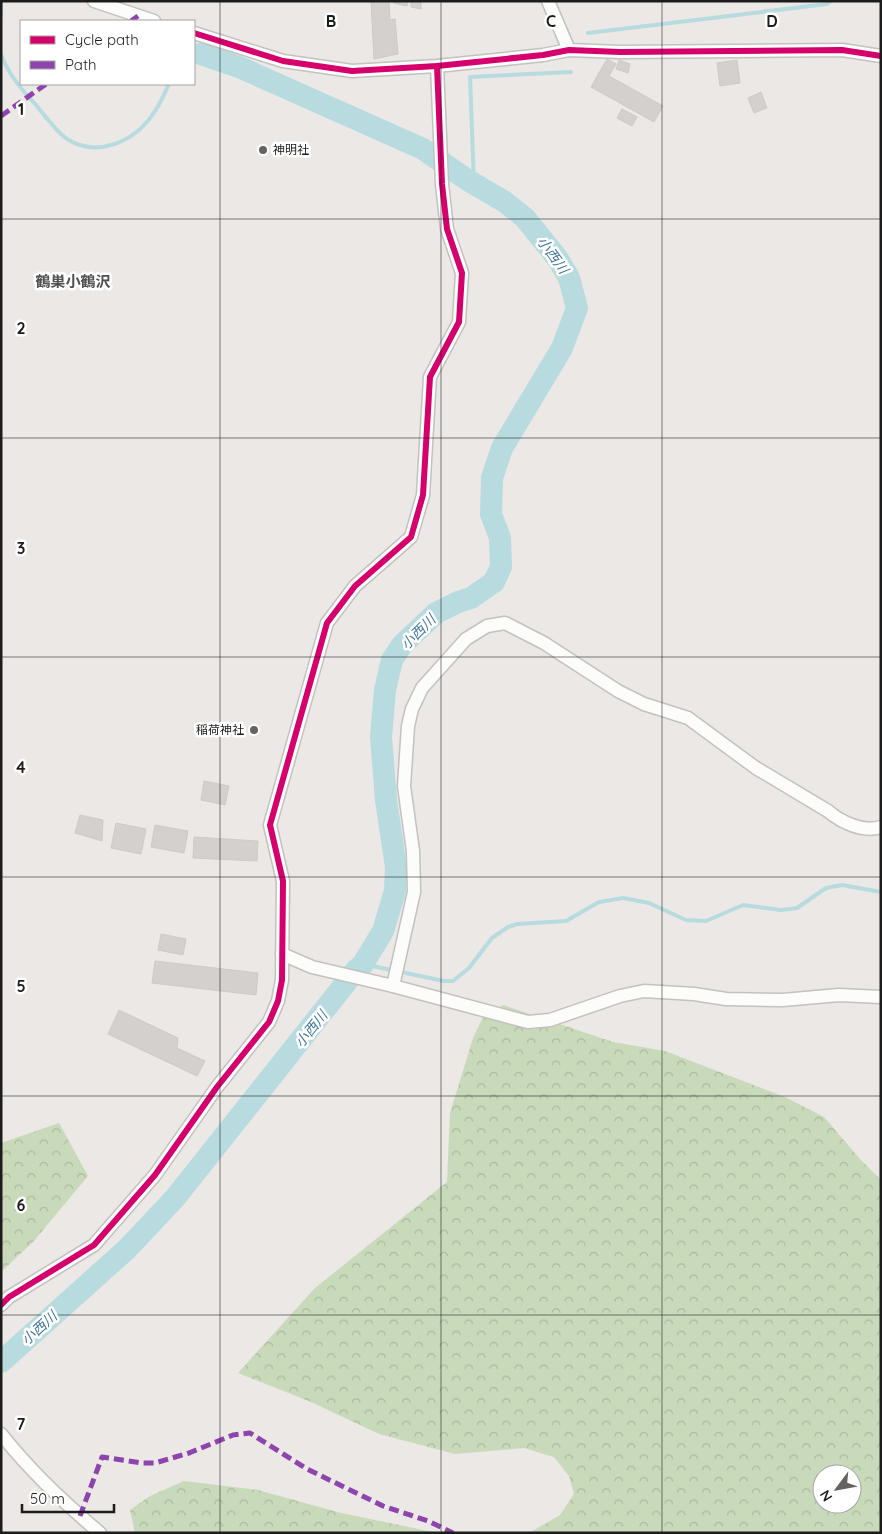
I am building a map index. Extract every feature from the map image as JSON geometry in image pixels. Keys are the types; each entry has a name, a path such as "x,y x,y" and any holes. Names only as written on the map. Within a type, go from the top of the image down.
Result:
{"street":[{"path":"94,1 151,20"},
{"path":"548,1 569,50"},
{"path":"195,34 283,61 352,71 437,66 543,55 569,50 620,52 842,50 881,56"},
{"path":"1,1305 17,1292 94,1245 155,1175 217,1087 269,1022 278,1002 282,980 283,881 270,825 327,622 355,586 411,537 423,496 430,377 459,322 462,274 447,229 442,184 437,66"},
{"path":"393,986 414,892 413,851 404,786 408,726 412,709 422,688 466,640 487,626 505,623 544,643 635,700 688,718 756,768 828,811 836,818 857,827 874,830 881,827"},
{"path":"282,954 312,967 378,982 528,1022 550,1020 620,996 644,991 745,1000 783,1000 840,995 881,997"},
{"path":"1,1434 60,1500 100,1533"}],"green space":[{"path":"503,1005 613,1042 665,1051 785,1097 824,1117 881,1180 881,1533 529,1533 560,1515 574,1494 569,1476 554,1457 524,1448 455,1454 379,1434 311,1402 238,1373 315,1288 447,1182 450,1113 473,1038 483,1017"},
{"path":"59,1123 88,1176 33,1242 1,1272 1,1143"},
{"path":"184,1481 258,1490 341,1513 438,1533 135,1533 130,1510 150,1496"}],"building":[{"path":"371,1 389,1 390,20 395,19 398,54 374,59"},
{"path":"393,1 408,1 407,6 393,3"},
{"path":"411,1 421,1 421,9 411,7"},
{"path":"607,59 616,64 609,76 663,106 654,122 591,87"},
{"path":"619,60 630,64 628,73 616,69"},
{"path":"737,60 740,83 720,86 717,63"},
{"path":"761,92 767,108 754,113 748,98"},
{"path":"622,109 637,117 632,126 617,118"},
{"path":"204,781 229,786 225,805 201,800"},
{"path":"80,815 103,820 102,841 75,833"},
{"path":"116,823 146,829 141,854 111,848"},
{"path":"155,825 188,831 184,853 151,847"},
{"path":"194,837 258,841 257,861 193,858"},
{"path":"161,934 186,939 183,955 158,950"},
{"path":"155,961 258,973 256,995 152,983"},
{"path":"119,1010 178,1038 177,1048 205,1061 197,1076 108,1034"}],"waterway":[{"path":"588,33 827,4 831,1"},
{"path":"1,3 1,16"},
{"name":"小西川","path":"195,54 201,54"},
{"name":"小西川","path":"1,1362 127,1249 175,1198 356,970 363,964 383,931 395,891 396,867 386,800 381,737 385,690 392,660 402,645 436,613 471,598 494,582 501,567 500,538 491,514 492,478 502,448 562,348 577,308 569,278 558,259 525,218 505,202 466,179 423,149 239,67 201,54"},
{"path":"1,55 16,82 50,123 67,139 79,145 90,147 114,144 136,132 155,111 169,85"},
{"path":"474,184 470,77 571,72"},
{"path":"363,964 444,981 453,981 469,968 492,938 508,927 517,924 566,921 599,902 623,898 649,903 686,920 706,921 743,905 781,910 797,908 826,888 842,885 881,892"}],"marked path":[{"path":"132,20 138,16"},
{"path":"1,116 45,85"},
{"path":"80,1516 102,1457 155,1463 189,1453 233,1435 250,1433 307,1469 383,1506 428,1521 453,1533"}],"cycle path":[{"path":"195,33 283,61 352,71 437,66 543,55 569,50 620,52 842,50 881,56"},
{"path":"1,1305 9,1297 94,1245 155,1175 217,1087 269,1022 278,1001 282,980 283,881 270,825 327,623 355,586 411,537 423,495 430,377 459,322 462,273 447,229 442,184 437,66"}],"place":[{"name":"神明社","path":"263,150"},
{"name":"稲荷神社","path":"254,730"}],"district":[{"name":"鶴巣小鶴沢","path":"73,282"}]}
